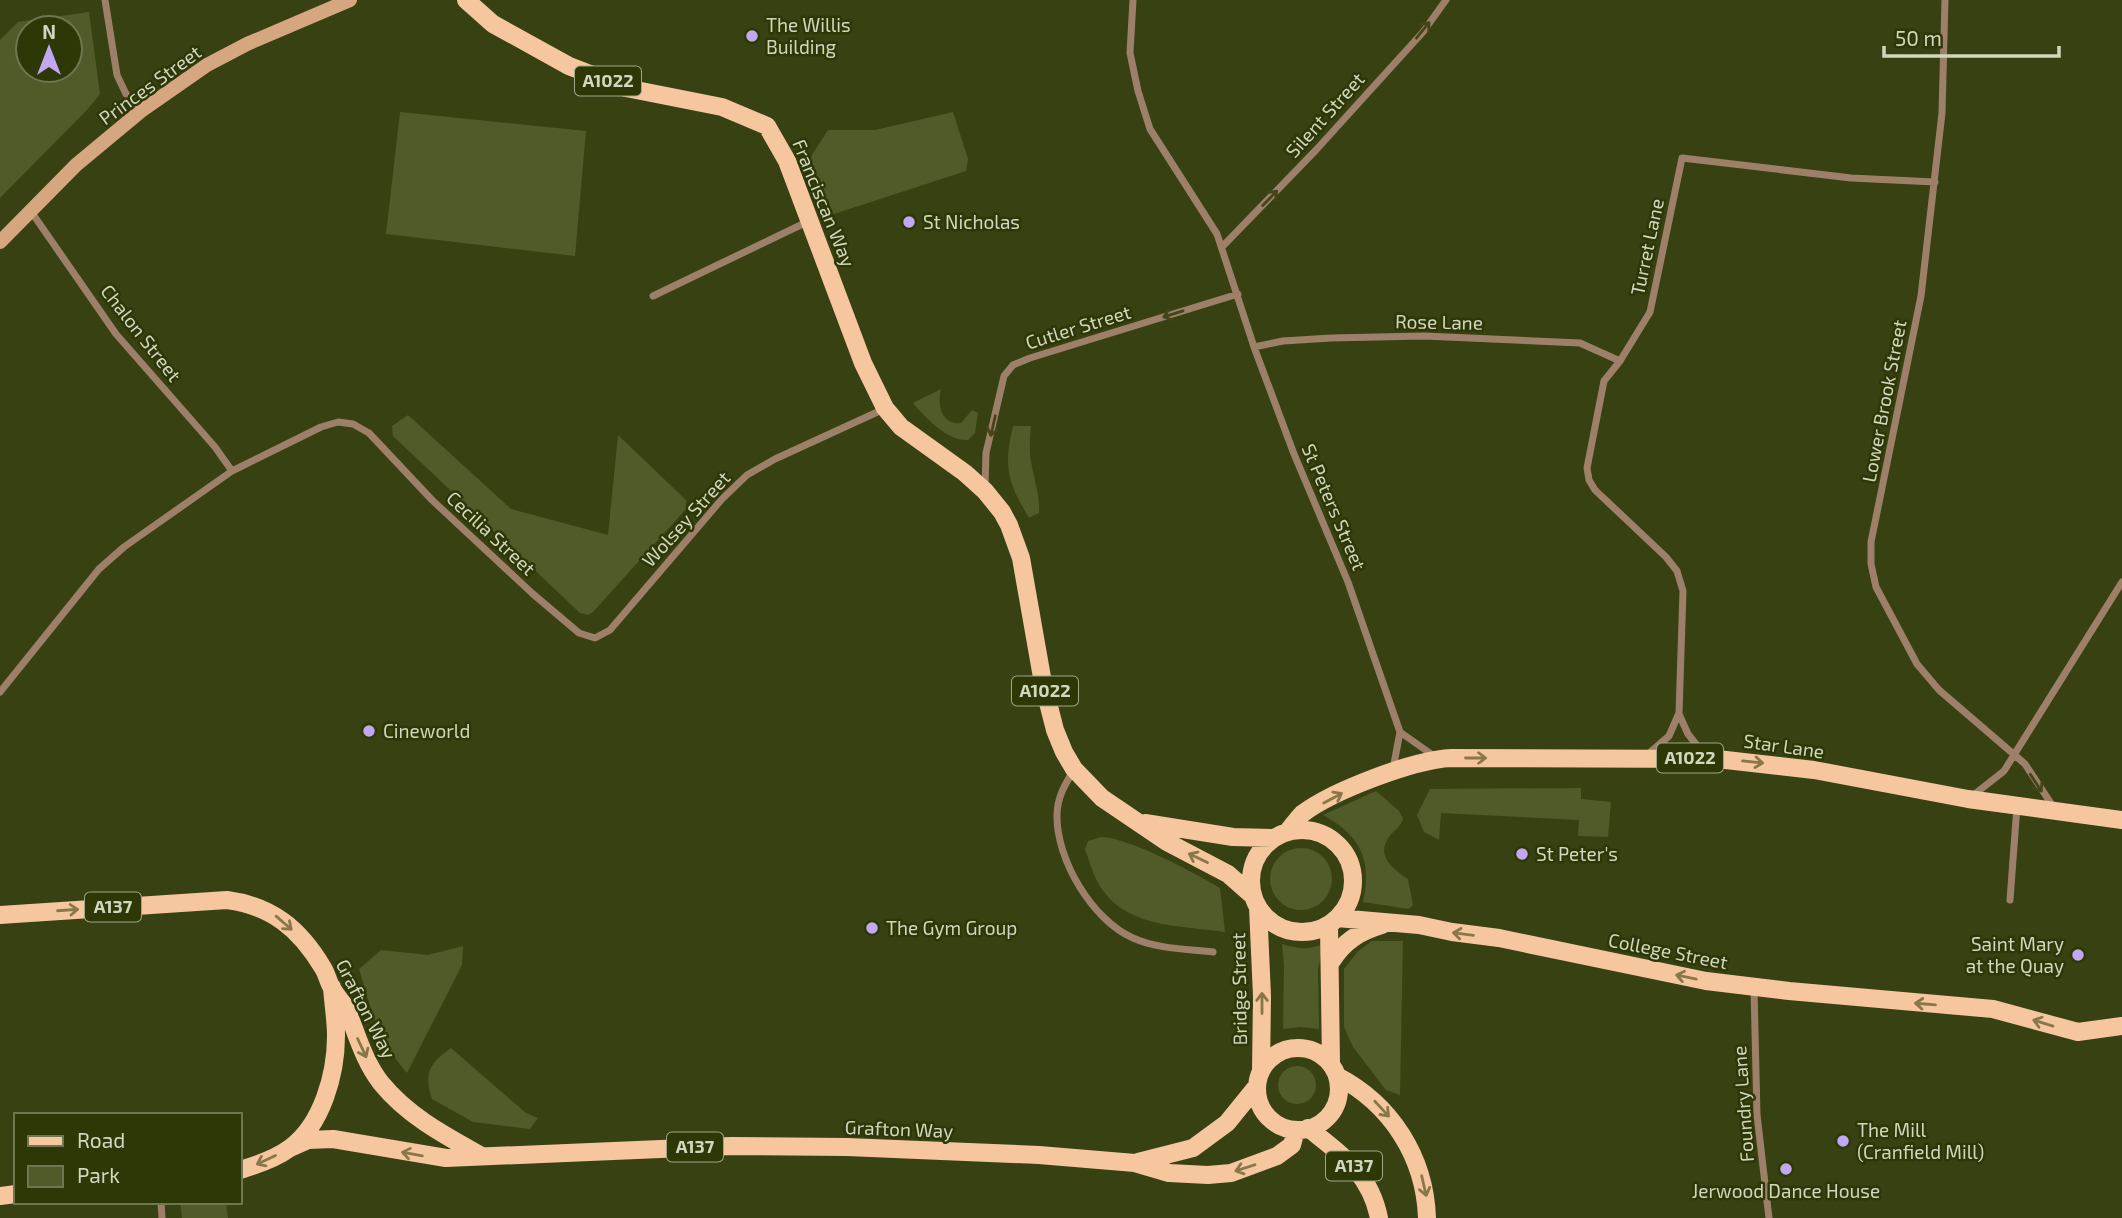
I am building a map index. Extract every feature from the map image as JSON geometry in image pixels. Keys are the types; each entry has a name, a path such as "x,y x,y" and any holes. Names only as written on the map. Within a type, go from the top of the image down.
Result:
{"main road":[{"name":"Princes Street","path":"0,242 76,165 141,111 207,65 247,44 350,0"},
{"name":"Franciscan Way","path":"466,0 493,24 569,66 626,88 722,107 766,126 786,159 863,363 885,408"},
{"name":"A1022","path":"885,408 908,433 965,473 985,491 1002,512 1016,538 1043,683 1055,730 1074,769 1102,798 1167,842 1228,874 1256,901"},
{"name":"Star Lane","path":"1281,835 1303,814 1338,795 1393,772 1440,758 1708,758 1814,770 1968,799 2122,820"},
{"name":"A1022","path":"1141,823 1223,836 1281,835"},
{"path":"1306,829 1322,833 1336,842 1347,856 1353,888 1347,905 1333,921 1312,931 1281,927 1268,919 1256,901 1251,879 1254,863 1262,848 1281,835 1306,829"},
{"name":"Grafton Way","path":"0,915 226,900 248,903 277,916 315,956 345,1006 362,1051 380,1081 404,1106 434,1130 480,1155"},
{"name":"Bridge Street","path":"1256,901 1262,996 1259,1079"},
{"path":"1333,921 1331,962 1334,1070 1339,1094 1334,1108 1319,1124 1302,1129 1277,1124 1264,1112 1258,1100 1259,1079 1275,1054 1303,1048 1316,1052 1334,1070"},
{"name":"College Street","path":"1333,921 1419,925 1754,988 1993,1009 2078,1032 2122,1026"},
{"path":"1331,962 1340,947 1351,937 1385,923"},
{"name":"A137","path":"242,1169 290,1148 312,1123 329,1084 336,1035 332,987"},
{"name":"A137","path":"1334,1070 1370,1096 1394,1122 1414,1155 1422,1176 1427,1196 1427,1218"},
{"name":"A137","path":"1135,1163 1193,1148 1227,1123 1259,1079"},
{"name":"A137","path":"1302,1129 1349,1161 1363,1177 1371,1190 1379,1218"},
{"name":"Grafton Way","path":"290,1148 308,1140 333,1139 421,1156 446,1158 731,1146 922,1150 1040,1155 1135,1163 1169,1173 1208,1175 1231,1173 1277,1156 1292,1145 1302,1129"}],"street":[{"path":"105,0 117,75 126,94 141,111"},
{"name":"St Peters Street","path":"1133,0 1133,68 1150,129 1210,222 1222,247 1254,347 1294,454 1348,582 1400,732 1393,772"},
{"name":"Silent Street","path":"1222,247 1316,150 1423,32 1446,0"},
{"name":"Lower Brook Street","path":"1945,0 1942,113 1921,296 1871,542 1871,564 1876,587 1917,664 1939,690 2025,764 2056,811"},
{"name":"Turret Lane","path":"1643,758 1669,736 1679,713 1683,591 1677,571 1666,557 1606,503 1589,480 1587,467 1604,381 1620,361 1650,312 1682,158 1851,178 1935,182"},
{"name":"Chalon Street","path":"30,210 116,334 215,446 232,471"},
{"path":"653,296 810,220"},
{"name":"Cutler Street","path":"985,491 986,453 1000,388 1007,371 1013,365 1238,294"},
{"name":"Rose Lane","path":"1254,347 1283,341 1424,336 1580,343 1620,361"},
{"name":"Wolsey Street","path":"602,636 722,499 747,475 775,459 885,408"},
{"name":"Cecilia Street","path":"232,471 338,422 361,427 369,432 439,507 533,594 579,633 589,638 602,636"},
{"path":"0,692 99,569 145,531 232,471"},
{"path":"1968,799 2004,771 2122,582"},
{"path":"1679,713 1688,734 1708,758"},
{"path":"1400,732 1440,758"},
{"path":"1074,769 1061,793 1057,814 1058,827 1064,852 1078,885 1097,912 1132,938 1164,947 1213,952"},
{"path":"2010,900 2017,806"},
{"name":"Foundry Lane","path":"1754,988 1756,1115 1769,1218"}],"green space":[{"path":"89,12 100,94 0,198 0,40 14,26 14,84 84,84 84,14 75,14"},
{"path":"400,112 586,131 575,256 386,234"},
{"path":"953,112 968,159 966,171 831,215 810,158 828,130 875,130"},
{"path":"941,389 940,407 949,421 961,423 972,410 978,413 975,433 968,440 960,440 945,433 913,403"},
{"path":"408,415 511,509 608,535 618,435 686,500 686,509 593,612 588,615 580,613 393,436 392,426"},
{"path":"1013,426 1031,426 1030,457 1038,493 1039,513 1029,518 1016,495 1009,474 1008,453"},
{"path":"1581,788 1581,799 1611,802 1608,837 1578,836 1579,820 1441,813 1439,840 1424,832 1417,815 1430,789"},
{"path":"1376,791 1399,811 1403,819 1389,837 1384,851 1388,862 1408,879 1413,905 1409,909 1363,902 1366,874 1361,851 1347,832 1323,815"},
{"path":"1101,837 1144,849 1220,888 1225,932 1144,919 1116,904 1098,883 1085,849 1088,841"},
{"path":"1301,848 1323,857 1332,879 1323,901 1301,910 1279,901 1270,879 1279,857"},
{"path":"1372,941 1403,941 1400,1095 1386,1090 1353,1047 1344,1027 1344,969 1358,951"},
{"path":"1282,944 1303,948 1324,944 1318,969 1319,1029 1283,1029"},
{"path":"463,946 462,965 407,1073 382,1036 359,969 381,950 428,955"},
{"path":"451,1048 526,1113 538,1118 530,1129 473,1122 432,1099 428,1082 430,1069"},
{"path":"1297,1066 1311,1071 1316,1085 1311,1099 1297,1104 1283,1099 1278,1085 1283,1071"},
{"path":"180,1204 226,1204 228,1218 182,1218"}],"place":[{"name":"The Willis Building","path":"752,36"},
{"name":"St Nicholas","path":"909,222"},
{"name":"Cineworld","path":"369,731"},
{"name":"St Peter's","path":"1522,854"},
{"name":"The Gym Group","path":"872,928"},
{"name":"Saint Mary at the Quay","path":"2078,955"},
{"name":"The Mill (Cranfield Mill)","path":"1843,1141"},
{"name":"Jerwood Dance House","path":"1786,1169"}]}
